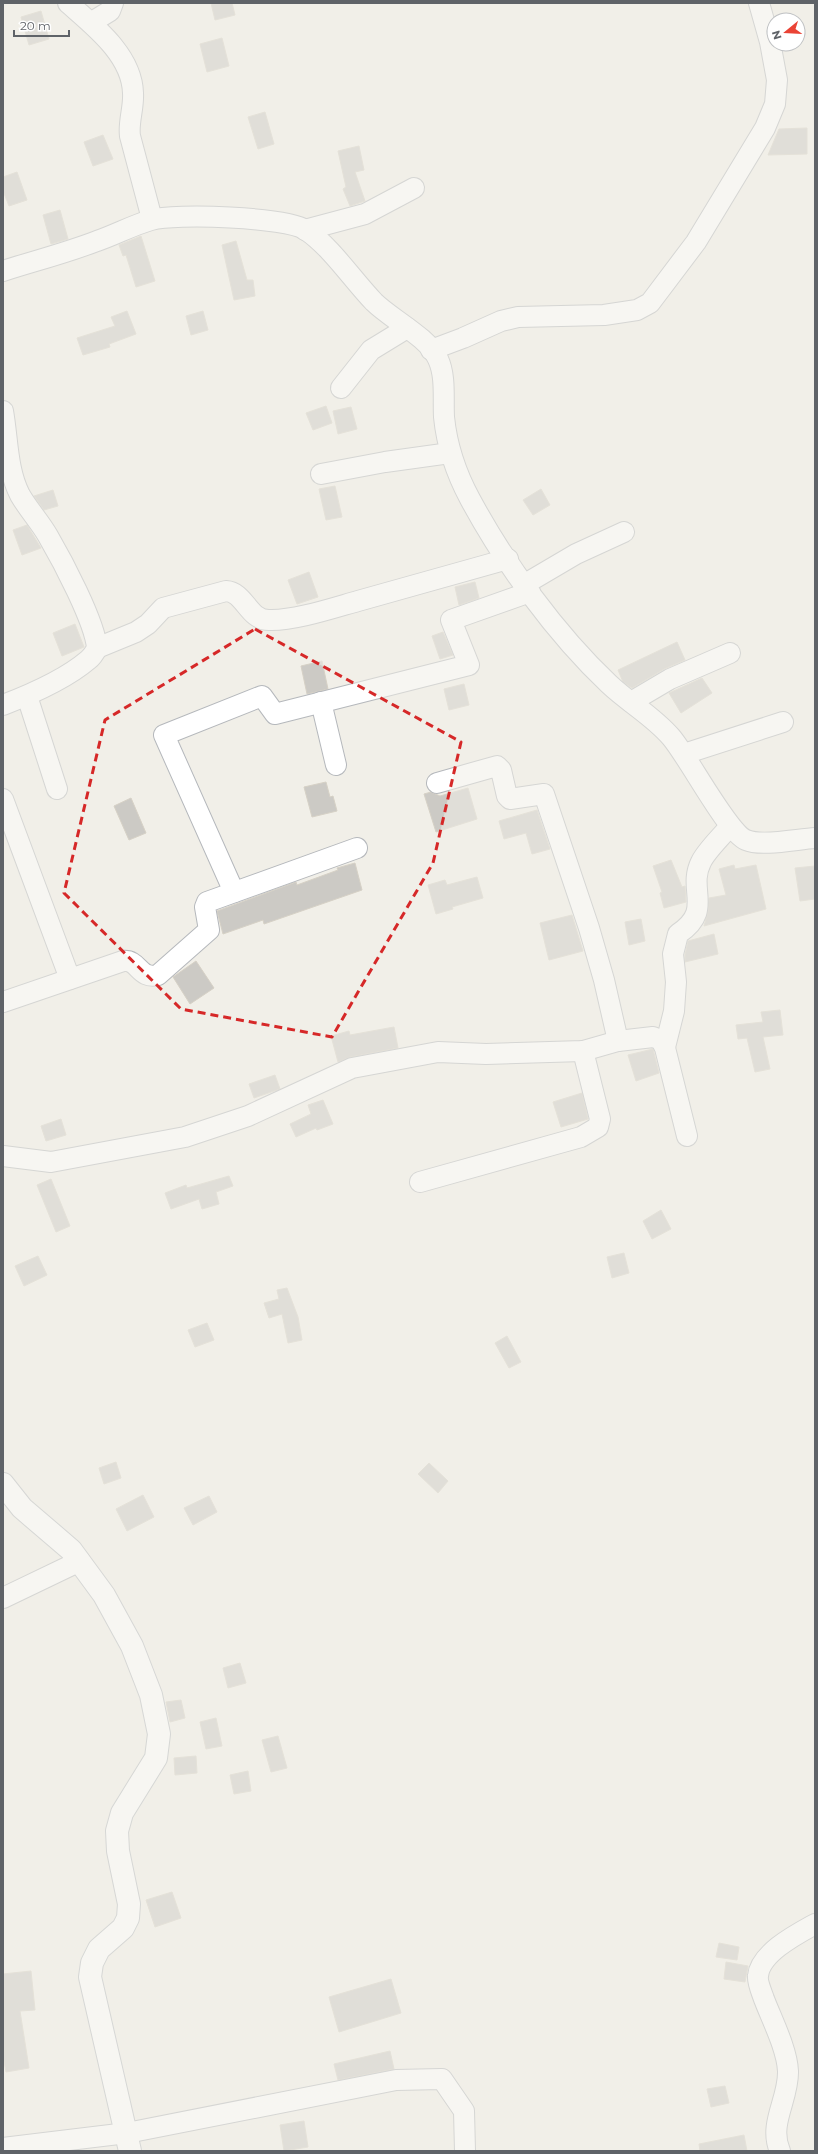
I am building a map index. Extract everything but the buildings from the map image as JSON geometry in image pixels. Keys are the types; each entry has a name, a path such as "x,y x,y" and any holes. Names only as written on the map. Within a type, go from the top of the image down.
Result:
{"street":[{"path":"68,3 92,22 122,61 130,79 133,94 128,126 152,219"},
{"path":"92,22 110,11 113,3"},
{"path":"431,350 501,321 518,317 611,315 637,310 650,303 696,242 765,128 775,104 777,80 770,42 759,3"},
{"path":"305,230 365,214 414,188"},
{"path":"3,271 97,242 152,219 185,217 260,219 294,224 305,230 319,242 383,312 407,328 431,350 438,359 442,374 445,419 450,453 456,472 471,500 508,559 555,625 610,685 669,735 684,754 730,826 744,839 759,842 815,838"},
{"path":"341,388 371,350 407,328"},
{"path":"3,411 12,476 21,496 48,535 60,558 93,629 97,648"},
{"path":"321,474 385,462 450,453"},
{"path":"234,892 164,735 262,696 275,714 469,665 451,620 528,588 576,554 624,532"},
{"path":"3,705 27,696 90,660 97,648 136,632 148,624 163,608 226,591 232,591 238,595 254,615 261,619 269,620 316,613 508,559"},
{"path":"631,702 670,679 730,654"},
{"path":"27,696 57,789"},
{"path":"321,702 336,765"},
{"path":"684,754 783,722"},
{"path":"437,783 497,766 501,770 510,799 544,794 547,799 591,936 604,980 618,1041"},
{"path":"3,800 70,979"},
{"path":"664,1047 674,1011 676,982 673,954 678,934 690,926 698,910 697,879 700,862 730,826"},
{"path":"3,1002 128,960 146,975 151,977 158,975 209,930 205,907 208,902 357,848"},
{"path":"3,1156 51,1162 185,1137 248,1116 352,1068 446,1051 486,1054 583,1050 618,1041 653,1036 661,1040 664,1047 688,1136"},
{"path":"420,1182 581,1136 598,1127 600,1119 583,1050"},
{"path":"3,1484 22,1508 72,1550 104,1595 132,1646 151,1695 159,1734 156,1758 122,1813 117,1831 118,1851 129,1904 128,1918 123,1928 99,1949 92,1963 90,1977 128,2142"},
{"path":"3,1598 80,1562"},
{"path":"780,2151 777,2144 776,2125 788,2089 788,2070 785,2054 758,1976 766,1957 786,1941 815,1924"},
{"path":"3,2148 128,2142 396,2080 442,2080 464,2111 465,2151"}],"highlighted area":[{"path":"255,629 461,742 433,863 332,1037 181,1009 64,893 105,720"}]}
